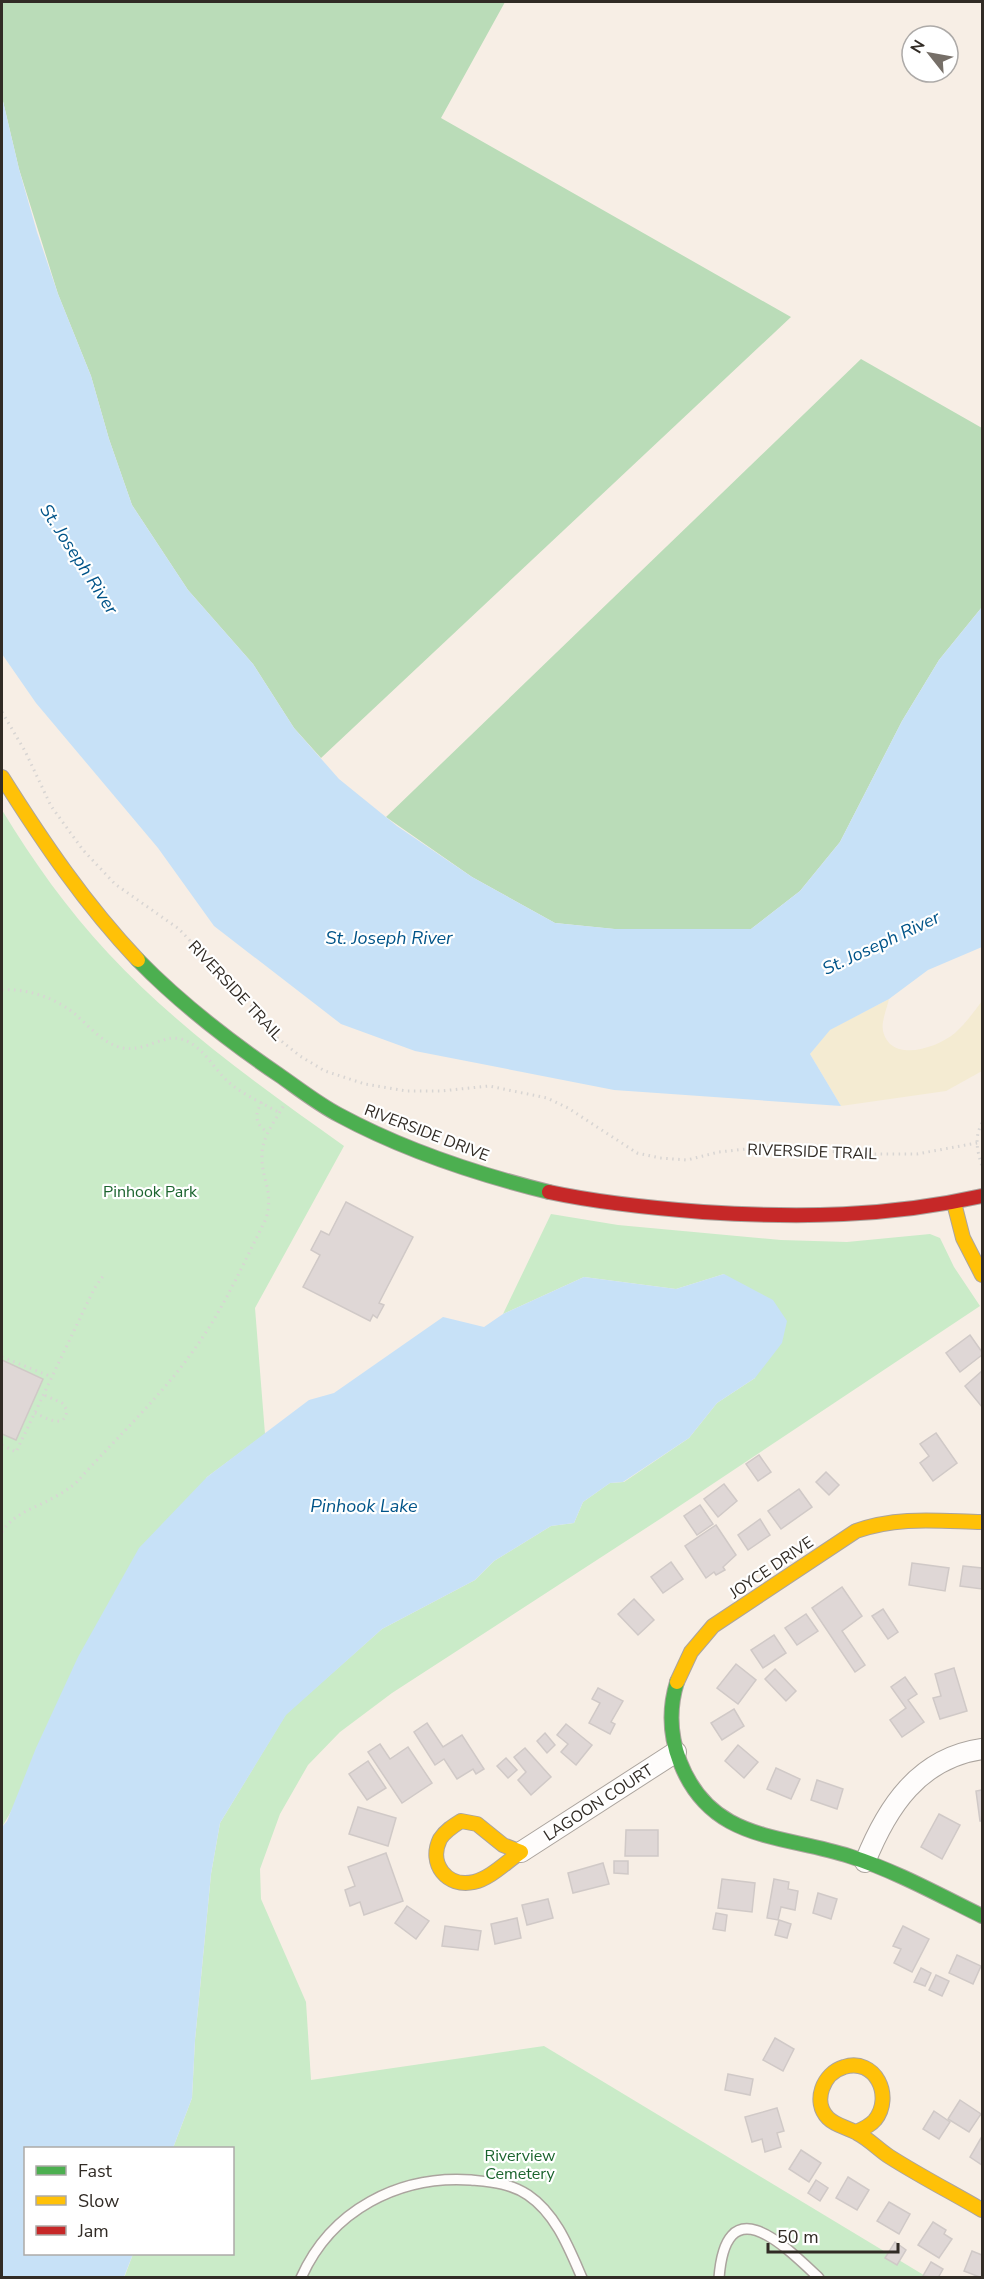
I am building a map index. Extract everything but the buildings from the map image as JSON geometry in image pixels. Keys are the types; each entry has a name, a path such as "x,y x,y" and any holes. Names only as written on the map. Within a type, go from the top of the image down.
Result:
{"street":[{"name":"RIVERSIDE DRIVE","path":"2,777 72,884 122,944 178,999 236,1046 338,1115 406,1145 469,1168 572,1197 646,1208 781,1217 882,1214 954,1203 982,1196"},
{"path":"954,1203 963,1238 982,1275"},
{"name":"JOYCE DRIVE","path":"982,1522 899,1520 876,1524 856,1531 713,1626 684,1662 673,1702 672,1725 676,1752 684,1774 696,1793 731,1824 755,1833 848,1855 917,1884 982,1916"},
{"path":"865,1862 886,1815 901,1795 920,1777 939,1765 952,1758 982,1749"},
{"name":"LAGOON COURT","path":"521,1851 500,1843 488,1830 477,1823 466,1821 452,1824 443,1833 437,1843 435,1854 437,1866 454,1882 466,1884 477,1882 521,1851 676,1752"},
{"path":"856,2132 875,2121 883,2109 885,2094 881,2081 871,2070 857,2065 843,2066 830,2074 822,2085 820,2100 824,2114 834,2124 856,2132 879,2150 982,2210"}],"lane":[{"path":"302,2277 316,2251 336,2225 366,2204 390,2192 412,2185 433,2181 462,2180 497,2182 517,2188 530,2196 543,2208 560,2230 582,2277"},
{"path":"720,2277 729,2239 735,2232 746,2227 756,2229 781,2243 819,2277"}],"path":[{"name":"RIVERSIDE TRAIL","path":"2,712 25,751 51,806 83,850 115,884 179,929 249,1003 275,1036 310,1062 341,1078 408,1091 441,1091 489,1086 547,1098 568,1108 637,1153 660,1158 687,1160 719,1152 764,1148 869,1154 917,1154 982,1142"},
{"path":"2,990 14,989 46,997 72,1011 100,1037 122,1047 140,1049 164,1040 180,1038 198,1048 231,1084 280,1113"},
{"path":"2,1532 7,1523 19,1514 58,1496 75,1484 181,1369 198,1345 217,1316 266,1219 270,1203 261,1158 268,1132 310,1062"},
{"path":"262,1102 256,1110 257,1120 261,1128 268,1132"},
{"path":"982,1123 976,1144 982,1166"},
{"path":"2,1445 16,1452 94,1289 103,1276"},
{"path":"2,1357 52,1377"},
{"path":"35,1413 55,1422 62,1421 66,1416 67,1410 62,1403 44,1395"}],"green space":[{"path":"2,2 505,2 441,118 791,317 321,758 294,728 253,664 188,590 132,505 109,439 91,376 58,294 19,169 2,97"},
{"path":"861,359 982,428 982,607 939,660 902,721 840,842 800,891 751,929 614,929 555,923 472,877 386,817"},
{"name":"Pinhook Park","path":"2,810 38,866 65,902 108,953 135,980 221,1056 344,1146 255,1308 265,1434 207,1477 2,1827"},
{"name":"Riverview Cemetery","path":"551,1214 618,1225 781,1240 847,1242 930,1234 940,1238 954,1267 980,1306 660,1519 392,1693 340,1732 308,1765 280,1814 260,1869 261,1899 306,2002 311,2080 544,2046 927,2277 124,2278 133,2255 234,2255 234,2147 173,2147 192,2098 195,2040 211,1874 220,1823 286,1714 382,1629 475,1580 494,1561 551,1526 574,1523 583,1502 610,1483 624,1482 689,1438 717,1403 755,1378 724,1274 676,1289 584,1277 503,1314"}],"sand":[{"path":"889,999 883,1019 883,1031 888,1041 895,1047 905,1050 926,1048 947,1039 962,1026 982,1001 982,1071 946,1091 841,1106 810,1054 829,1030"}],"water":[{"name":"St. Joseph River","path":"2,97 37,232 58,294 91,376 109,439 132,505 188,590 253,664 294,728 339,779 397,826 472,877 555,923 615,929 751,929 800,891 840,842 902,721 939,660 982,607 982,947 928,970 889,999 830,1030 810,1054 841,1106 614,1090 415,1051 341,1024 214,926 158,848 36,703 2,654"},
{"name":"Pinhook Lake","path":"724,1274 773,1300 787,1321 782,1343 755,1378 717,1403 689,1438 623,1482 610,1483 583,1502 574,1523 551,1526 494,1561 475,1580 382,1629 286,1715 220,1823 211,1874 195,2040 192,2098 173,2147 24,2147 24,2255 133,2255 124,2277 2,2277 2,1827 7,1821 36,1748 78,1657 139,1548 207,1477 309,1400 334,1393 443,1317 484,1327 503,1314 584,1277 676,1289"}],"traffic: fast":[{"path":"138,960 223,1035 331,1111 415,1150 496,1178 549,1192"},
{"path":"677,1682 672,1712 677,1752 693,1788 710,1807 729,1821 751,1831 849,1856 884,1869 982,1916"}],"traffic: slow":[{"path":"2,777 66,872 100,917 138,960"},
{"path":"954,1203 963,1238 982,1275"},
{"path":"677,1682 691,1652 713,1626 856,1531 903,1521 982,1522"},
{"path":"461,1821 477,1824 503,1845 521,1852 480,1880 464,1883 448,1878 438,1865 437,1848 444,1834 461,1821"},
{"path":"856,2132 869,2126 875,2120 883,2100 882,2090 872,2073 855,2065 837,2070 825,2082 820,2096 823,2111 828,2118 861,2135 901,2164 982,2210"}],"traffic: jam":[{"path":"549,1192 645,1207 774,1215 878,1212 982,1196"}]}
